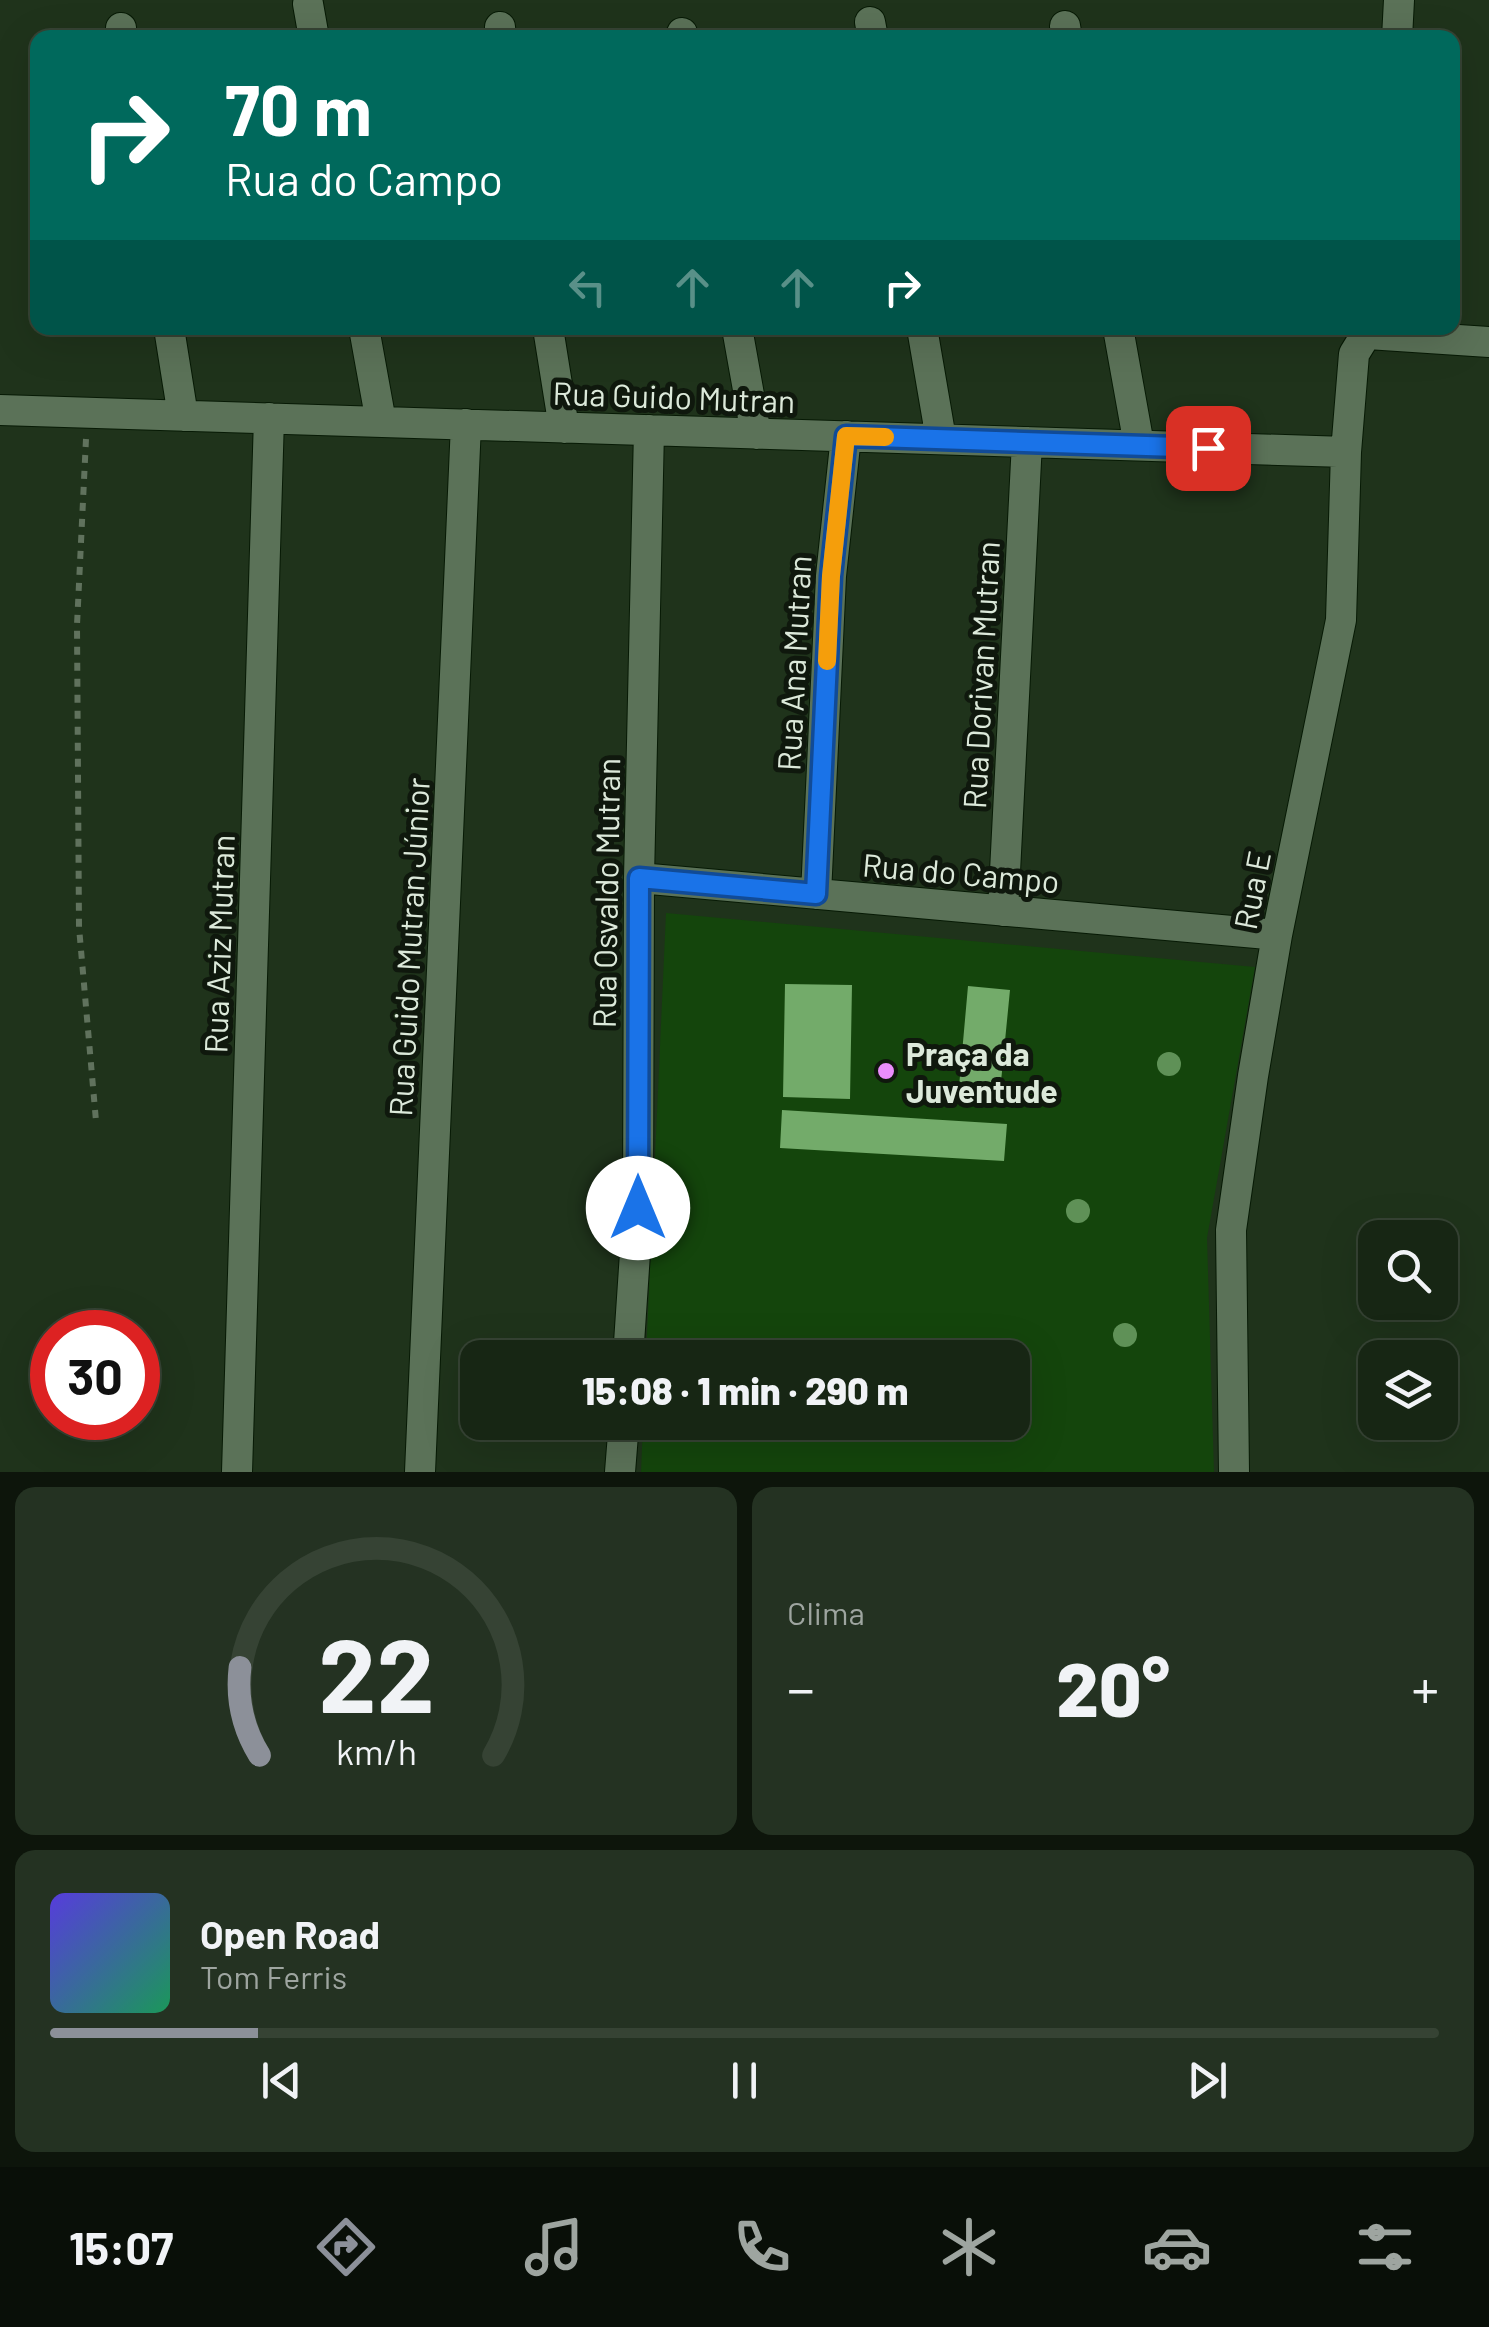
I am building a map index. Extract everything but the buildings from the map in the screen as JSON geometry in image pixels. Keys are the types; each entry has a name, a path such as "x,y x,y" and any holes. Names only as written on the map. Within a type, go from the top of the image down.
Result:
{"street":[{"path":"1398,0 1398,30"},
{"path":"308,4 313,30"},
{"path":"170,335 183,416"},
{"path":"365,335 381,422"},
{"path":"549,335 564,428"},
{"path":"738,335 756,434"},
{"path":"923,335 941,439"},
{"path":"1119,335 1138,445"},
{"name":"Rua E","path":"1234,1472 1231,1230 1252,1076 1277,936 1341,620 1346,452 1354,354 1366,335"},
{"path":"1413,335 1489,342"},
{"name":"Rua Guido Mutran","path":"0,410 1346,452"},
{"name":"Rua Aziz Mutran","path":"237,1472 268,418"},
{"name":"Rua Guido Mutran Júnior","path":"420,1472 466,424"},
{"name":"Rua Osvaldo Mutran","path":"629,1340 638,1208 639,878 649,430"},
{"name":"Rua Ana Mutran","path":"816,894 831,576 846,436"},
{"name":"Rua Dorivan Mutran","path":"1003,911 1027,442"},
{"name":"Rua do Campo","path":"639,878 1277,936"},
{"path":"620,1472 623,1440"}],"path":[{"path":"88,413 77,624 79,927 96,1121"}],"green space":[{"path":"666,913 1255,967 1207,1238 1214,1472 641,1472 642,1440 1030,1440 1030,1340 647,1340"}],"slow traffic":[{"path":"827,661 831,576 846,436 885,437"}],"place":[{"name":"Praça da Juventude","path":"886,1071"}],"route":[{"path":"638,1208 639,878 816,894 831,576 846,436 1208,448"}]}
